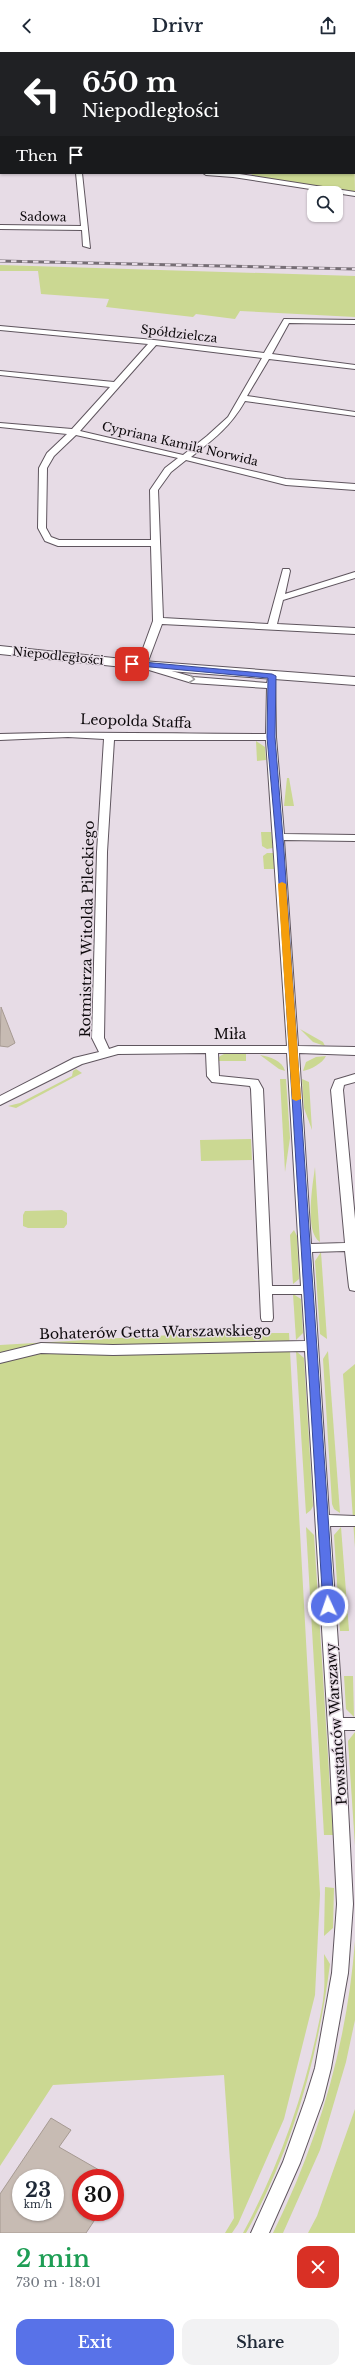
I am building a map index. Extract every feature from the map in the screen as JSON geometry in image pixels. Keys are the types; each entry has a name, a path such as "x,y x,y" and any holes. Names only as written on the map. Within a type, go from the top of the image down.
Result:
{"street":[{"name":"Sadowa","path":"79,174 87,246"},
{"path":"220,174 355,194"},
{"name":"Sadowa","path":"0,227 85,228"},
{"path":"142,665 158,621 154,490 159,480 231,418 287,321 355,322"},
{"name":"Spółdzielcza","path":"0,328 154,342 355,367"},
{"path":"154,342 74,432 50,455 44,468 42,528 48,539 58,543 156,543"},
{"path":"0,373 116,386"},
{"path":"242,398 355,414"},
{"name":"Cypriana Kamila Norwida","path":"0,425 74,432 286,482 355,487"},
{"path":"272,627 286,571"},
{"path":"280,598 355,575"},
{"path":"158,621 355,631"},
{"name":"Niepodległości","path":"0,650 272,681 355,681"},
{"name":"Powstańców Warszawy","path":"260,2233 291,2163 314,2100 332,2029 340,1973 345,1904 336,1724 306,1248 271,737 272,681"},
{"name":"Leopolda Staffa","path":"0,737 55,733 87,734 109,737 271,737"},
{"name":"Rotmistrza Witolda Pileckiego","path":"0,1101 78,1061 105,1052 98,1038 102,852 109,737"},
{"path":"279,838 355,838"},
{"path":"212,1049 213,1076 216,1079 246,1080 254,1082 256,1089 267,1290 267,1318"},
{"name":"Miła","path":"105,1052 133,1050 212,1049 355,1051"},
{"path":"355,1078 339,1083 337,1090 355,1287"},
{"path":"306,1248 352,1247"},
{"path":"267,1290 308,1290"},
{"name":"Bohaterów Getta Warszawskiego","path":"0,1358 41,1348 113,1350 312,1346"},
{"path":"323,1520 355,1521"},
{"path":"336,1724 355,1724"}],"green space":[{"path":"251,174 355,174 355,192 343,190 343,186 311,186 253,178"},
{"path":"0,265 355,276 355,317 240,311 235,319 196,314 193,317 106,307 109,299 41,294 38,271 0,271"},
{"path":"256,741 265,747 266,760 257,761"},
{"path":"287,778 289,778 294,806 284,806"},
{"path":"261,832 271,832 273,848 267,849 262,846"},
{"path":"267,853 273,853 274,869 264,869 263,856"},
{"path":"300,1029 323,1042 325,1046 313,1042"},
{"path":"226,1053 246,1054 246,1061 217,1061 220,1056"},
{"path":"260,1055 272,1058 281,1064 285,1071 279,1069"},
{"path":"326,1056 316,1066 303,1071 306,1062 316,1057"},
{"path":"76,1069 82,1073 16,1108 8,1106 20,1103 72,1076 73,1071"},
{"path":"280,1079 286,1079 290,1138 285,1172"},
{"path":"302,1079 309,1082 312,1130 304,1108"},
{"path":"251,1139 252,1160 201,1161 200,1140"},
{"path":"315,1167 320,1242 315,1237 311,1218 311,1195"},
{"path":"62,1210 67,1213 67,1224 64,1228 28,1228 23,1226 23,1215 25,1211"},
{"path":"294,1230 297,1236 299,1279 293,1284 290,1235"},
{"path":"321,1252 327,1339 320,1334 315,1261"},
{"path":"293,1294 301,1299 303,1333 296,1340"},
{"path":"206,1333 289,1333 320,1894 315,1995 284,2119 238,2224 232,2233 225,2233 234,2218 224,2075 53,2085 0,2166 0,1345"},
{"path":"296,1351 304,1358 313,1506 306,1514"},
{"path":"328,1351 340,1513 334,1509 332,1504 323,1359"},
{"path":"355,1364 355,1548 343,1374"},
{"path":"306,1527 314,1535 333,1835 324,1835"},
{"path":"341,1527 349,1631 340,1631 334,1535"},
{"path":"344,1676 353,1676 354,1717 346,1709"},
{"path":"355,1732 355,1846 348,1741"},
{"path":"325,1887 334,1888 333,1928 324,1936"},
{"path":"355,1941 355,2020 346,2062 320,2150 283,2233 273,2233 304,2163 328,2091 338,2054 345,2017"},
{"path":"324,1954 330,1964 325,1999 301,2103 277,2169 246,2233 243,2233 277,2162 303,2087 323,2002"},
{"path":"355,2109 355,2233 308,2233 317,2216"}],"building":[{"path":"1,1007 15,1043 8,1047 0,1046"},
{"path":"51,2118 71,2130 59,2147 97,2169 72,2169 72,2221 94,2221 86,2233 0,2233 0,2194 12,2176 12,2221 64,2221 64,2169 17,2169"}],"railway":[{"path":"0,261 355,269"}],"slow traffic":[{"path":"282,884 296,1099"}],"route":[{"path":"132,664 272,676 271,737 295,1077 328,1606"}]}
